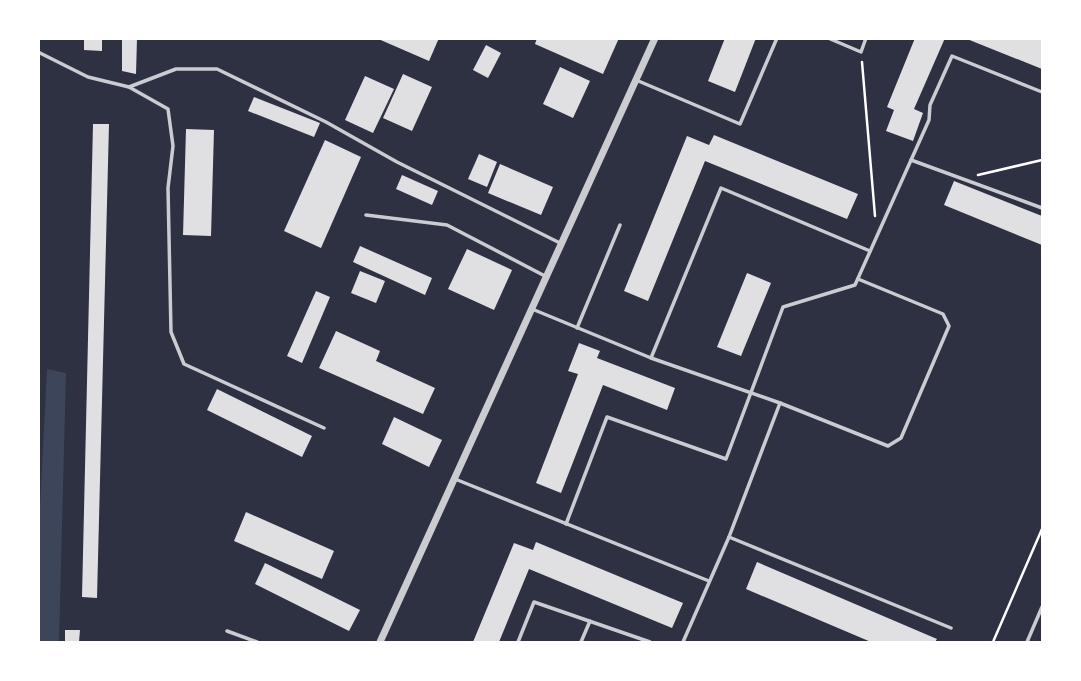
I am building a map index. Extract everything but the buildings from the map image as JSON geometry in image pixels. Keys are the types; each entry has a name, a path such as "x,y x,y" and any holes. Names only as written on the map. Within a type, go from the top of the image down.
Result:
{"street":[{"path":"380,642 655,38"}],"lane":[{"path":"636,79 740,124 777,38"},
{"path":"828,38 861,52 866,38"},
{"path":"38,52 88,77 129,86 167,109 173,146 168,188 171,332 184,365 324,428"},
{"path":"566,524 607,417 726,459 783,307 855,285 929,120 930,106 952,56 1042,92"},
{"path":"129,86 176,69 217,69 562,243"},
{"path":"911,160 1042,208"},
{"path":"650,358 721,188 870,251"},
{"path":"366,215 447,225 547,277"},
{"path":"577,328 620,225"},
{"path":"532,309 650,358 780,403 888,446 901,438 949,326 943,314 858,279"},
{"path":"683,642 729,537 780,403"},
{"path":"455,479 709,581"},
{"path":"729,537 951,628"},
{"path":"518,642 534,602 650,642"},
{"path":"1027,642 1042,607"},
{"path":"581,642 590,621"},
{"path":"228,631 257,642"}],"path":[{"path":"861,52 877,236"},
{"path":"964,179 1042,160"},
{"path":"993,642 1042,528"}],"shaded area":[{"path":"47,369 66,373 59,642 38,642 39,526"}]}
